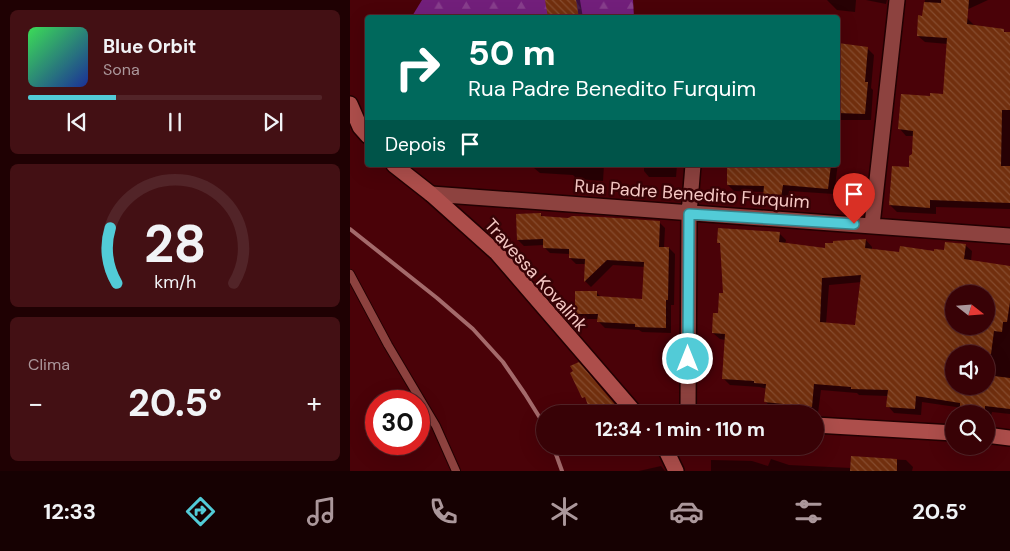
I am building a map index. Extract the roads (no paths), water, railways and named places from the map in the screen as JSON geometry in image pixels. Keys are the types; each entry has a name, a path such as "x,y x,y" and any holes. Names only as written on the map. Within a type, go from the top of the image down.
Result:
{"street":[{"path":"872,225 897,0"},
{"path":"350,104 360,127 365,133"},
{"name":"Travessa Kovalink","path":"397,167 431,194 497,253 630,405"},
{"path":"688,405 689,214 693,167"},
{"name":"Rua Padre Benedito Furquim","path":"431,194 1010,236"},
{"path":"824,426 945,432"},
{"path":"995,436 1010,438"},
{"path":"668,455 676,471"}],"lane":[{"path":"350,274 388,346 436,426 456,471"}],"railway":[{"path":"350,229 473,329 503,362 536,412"},
{"path":"556,455 562,471"}]}
